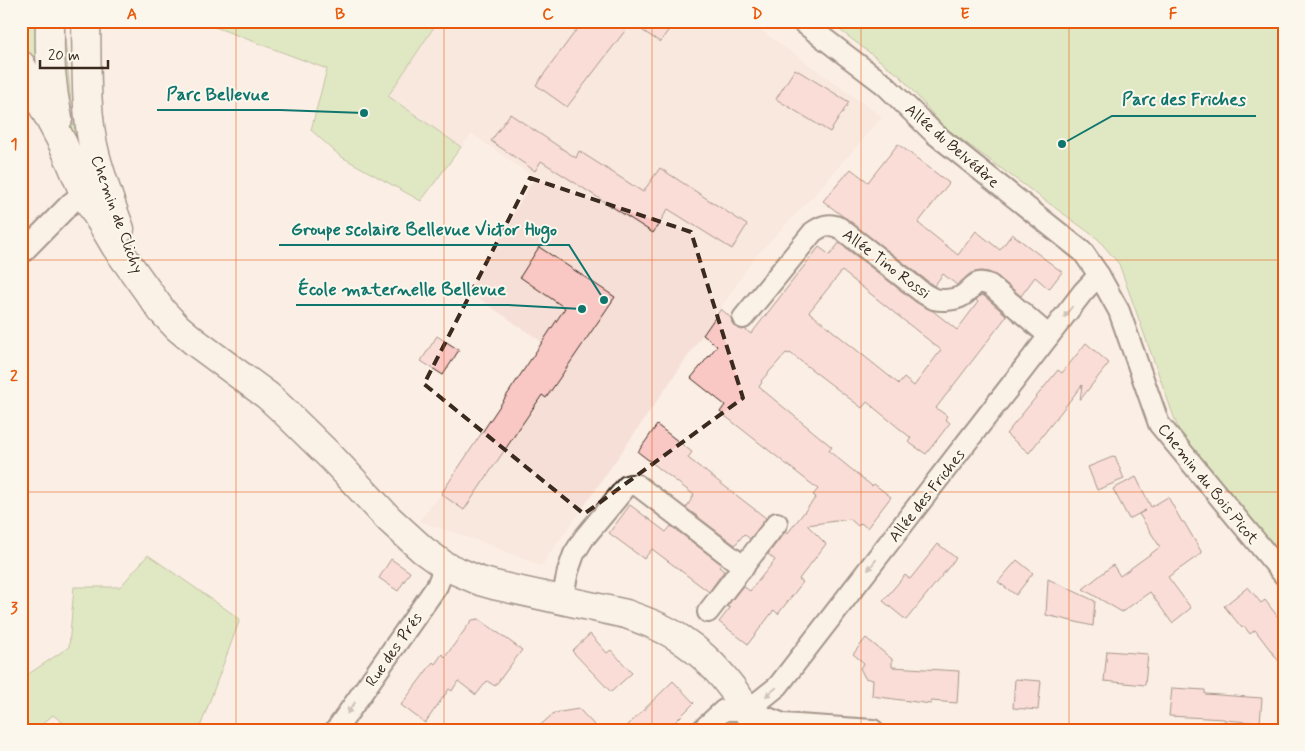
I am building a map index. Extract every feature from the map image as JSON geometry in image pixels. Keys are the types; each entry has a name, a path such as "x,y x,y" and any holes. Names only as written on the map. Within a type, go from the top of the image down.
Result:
{"street":[{"path":"50,21 54,102 63,144"},
{"path":"66,21 73,40 75,107 96,193"},
{"name":"Chemin de Clichy","path":"86,21 89,110 96,193 126,247 144,286 177,327 268,396 334,460 389,519 423,550 445,566 494,585 626,614 644,620 680,638 699,652 730,685 753,720"},
{"name":"Allée du Belvédère","path":"801,21 885,85 934,134 1083,252 1099,275"},
{"path":"21,65 63,144 96,193"},
{"path":"21,254 71,203 96,193"},
{"name":"Allée Tino Rossi","path":"742,318 813,232 826,225 834,225 923,293 934,299 958,298 963,296 977,283 983,282 990,285 1050,336"},
{"name":"Allée des Friches","path":"753,720 1083,292 1099,275"},
{"name":"Chemin du Bois Picot","path":"1099,275 1119,310 1160,424 1284,575"},
{"path":"562,600 568,571 574,554 584,538 626,486 631,484 637,485 644,490 744,567"},
{"path":"708,612 777,523"},
{"name":"Rue des Prés","path":"336,730 437,586 445,566"},
{"path":"702,730 724,710 753,720 873,730"}],"highlighted area":[{"path":"530,178 691,232 743,398 584,514 424,384"}],"shaded area":[{"path":"438,21 748,21 882,117 815,194 754,258 541,566 482,542 419,521 441,494 542,342 468,291 534,178 472,134 461,147 388,96"}],"green space":[{"path":"21,21 43,21 43,89 21,56"},
{"path":"199,21 438,21 388,96 461,147 421,201 340,156 311,130 327,69"},
{"path":"828,21 1284,21 1284,559 1179,431 1119,264 1098,239 943,126 900,76"},
{"path":"62,28 65,38 73,123 89,170 63,115"},
{"path":"148,555 240,619 199,730 73,730 53,715 35,730 21,730 21,679 69,647 74,587 120,587"}],"building":[{"path":"583,21 675,21 660,42 631,23 567,107 536,85"},
{"path":"795,69 849,102 830,132 776,99"},
{"path":"510,114 576,158 579,151 643,192 660,168 747,225 732,249 668,209 653,233 541,161 535,171 491,141"},
{"path":"898,144 949,183 918,223 958,255 976,231 1000,250 1012,234 1062,272 1049,289 1035,277 1021,296 997,276 981,271 971,273 957,285 943,274 934,286 823,201 851,169 868,182"},
{"path":"839,243 916,302 933,311 957,330 981,295 1006,315 1006,317 936,408 947,416 945,419 950,423 926,454 908,442 911,438 867,402 862,408 790,353 786,353 761,381 759,387 832,447 829,451 872,486 874,484 891,497 867,528 861,523 858,526 850,519 807,525 826,544 799,579 803,582 778,614 774,610 748,644 719,622 730,608 727,606 743,586 750,591 775,560 768,554 785,532 787,534 816,497 813,495 818,489 720,412 725,405 691,378 717,346 703,335 721,309 731,318 735,327 741,330 745,329 751,334 819,247 830,255","holes":["842,271 941,350 914,386 904,378 899,384 809,312"]},
{"path":"539,247 615,297 546,398 542,395 464,510 441,494 565,308 520,277"},
{"path":"437,336 459,350 443,375 421,361"},
{"path":"1086,343 1109,363 1080,400 1082,385 1029,453 1006,434 1058,370 1062,373"},
{"path":"657,425 692,452 688,458 766,518 750,539 744,534 735,545 686,508 694,495 638,452"},
{"path":"1115,456 1124,479 1097,490 1088,467"},
{"path":"1136,477 1151,507 1168,497 1202,553 1168,577 1191,608 1172,623 1150,592 1122,612 1083,589 1113,565 1120,576 1160,547 1139,514 1146,510 1129,519 1113,489"},
{"path":"630,505 666,532 671,526 721,564 719,567 724,571 709,592 652,549 644,559 609,533"},
{"path":"938,544 956,558 906,620 883,601 905,575 910,579"},
{"path":"391,559 410,572 398,591 379,578"},
{"path":"1017,560 1033,573 1016,595 998,582"},
{"path":"1048,579 1095,601 1093,626 1046,615"},
{"path":"1248,587 1261,603 1265,600 1284,625 1284,668 1255,630 1250,634 1244,626 1242,628 1224,606"},
{"path":"479,619 522,650 495,686 487,681 476,695 458,681 452,691 449,689 425,723 401,705 433,662 435,664 442,654 445,657 472,620"},
{"path":"590,634 607,653 611,650 632,673 611,692 572,651"},
{"path":"866,638 892,659 892,667 959,671 957,703 931,701 931,704 872,696 873,680 865,678 860,668 864,663 853,654"},
{"path":"1107,651 1148,654 1145,685 1104,681"},
{"path":"1015,679 1041,681 1038,710 1013,708"},
{"path":"673,681 694,703 667,730 623,730"},
{"path":"1172,688 1205,690 1205,694 1262,698 1260,723 1169,716"},
{"path":"579,709 599,730 535,730 554,713"}],"place":[{"name":"Parc Bellevue","path":"364,113"},
{"name":"Parc des Friches","path":"1062,144"},
{"name":"Groupe scolaire Bellevue Victor Hugo","path":"604,300"},
{"name":"École maternelle Bellevue","path":"582,309"}]}
